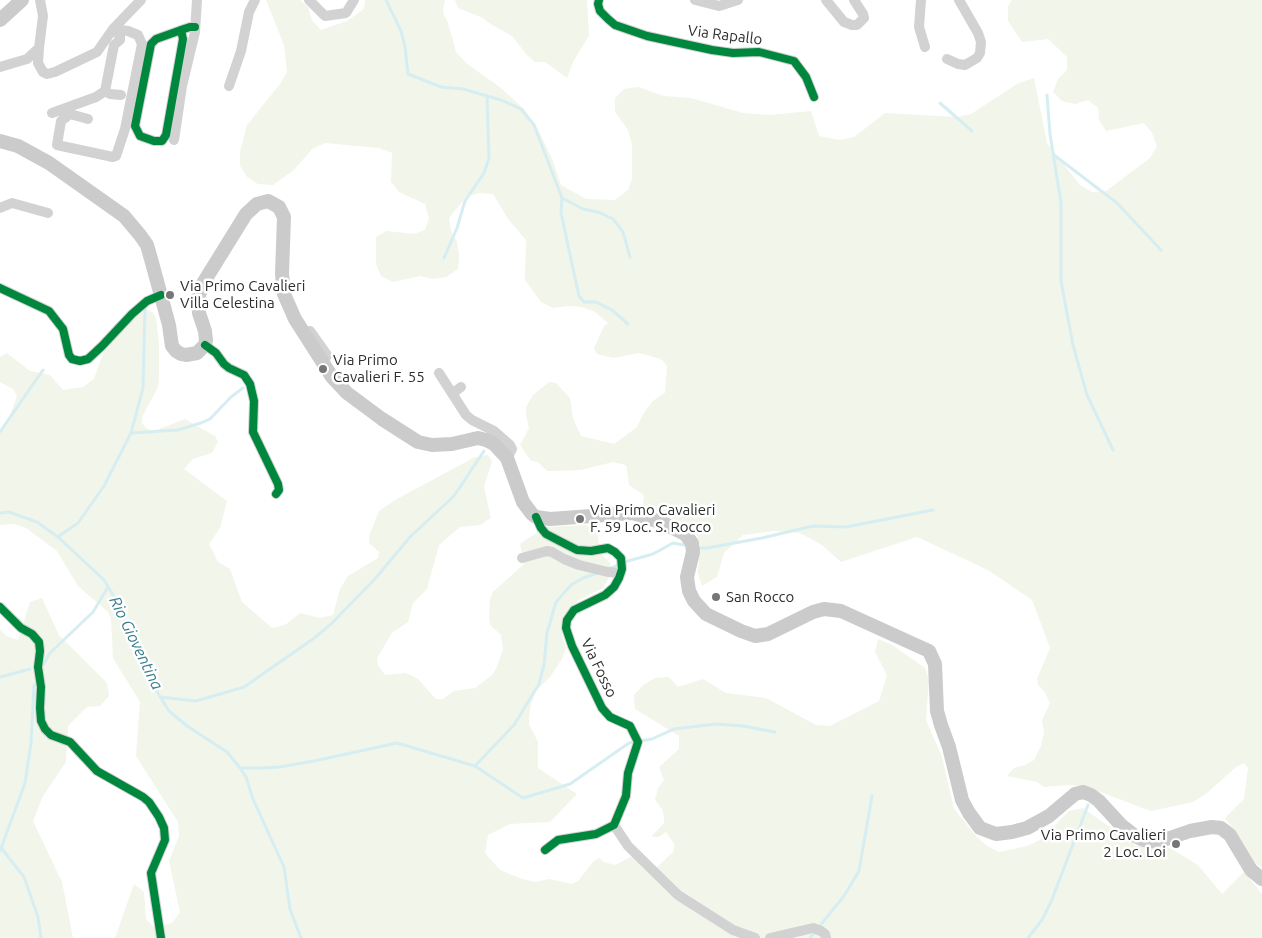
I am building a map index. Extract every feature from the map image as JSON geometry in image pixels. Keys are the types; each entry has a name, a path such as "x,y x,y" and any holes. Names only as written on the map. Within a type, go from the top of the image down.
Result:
{"main road":[{"path":"0,20 22,0"},
{"path":"0,141 18,146 49,163 124,216 147,245 161,295 172,346 176,351 192,355 205,346 205,331 199,313 198,298 202,285 246,214 256,204 268,200 279,207 284,217 282,274 284,294 295,319 323,365 347,393 418,442 432,445 452,444 478,438 486,440 500,449 507,458 523,502 536,517 550,519 633,513 663,523 685,534 692,543 693,552 687,577 689,591 694,602 706,614 741,632 755,636 768,634 813,612 824,610 841,611 929,651 935,664 937,711 949,747 962,800 969,814 980,828 996,834 1027,828 1049,816 1076,794 1083,792 1099,801 1121,825 1135,836 1144,840 1158,842 1190,831 1212,827 1221,828 1230,835 1251,870 1262,879"}],"street":[{"path":"40,0 43,16 38,48 38,63 43,72 47,74 93,55 113,28 141,0"},
{"path":"174,140 182,86 195,27 197,0"},
{"path":"229,86 241,51 249,12 254,0"},
{"path":"309,0 325,16 346,13 354,0"},
{"name":"Via Rapallo","path":"599,0 600,11 608,20 615,25 647,36 712,50 759,52 794,61 806,77 814,97"},
{"name":"Via Rapallo","path":"696,0 719,6 738,0"},
{"path":"826,0 844,22 857,25 864,18 854,0"},
{"path":"921,0 920,27 925,47"},
{"path":"947,59 965,65 977,58 980,53 981,42 978,32 959,0"},
{"path":"181,30 183,39 166,135 162,141 154,141 140,136 135,126 151,44 156,39 181,30 195,27"},
{"path":"52,113 96,97 105,91 114,45 120,40 120,36 113,28"},
{"path":"88,119 70,114 61,121 57,145 113,157 116,156 125,128 142,44 138,35 113,28"},
{"path":"0,67 27,59 38,48"},
{"path":"105,91 110,94 121,95"},
{"path":"0,208 12,203 48,213"},
{"path":"0,288 49,311 63,329 69,355 80,361 88,359 147,301 161,295"},
{"path":"310,331 327,355 323,365"},
{"path":"205,346 216,353 229,368 244,375 250,384 254,401 253,432 278,484 276,494"},
{"path":"439,373 457,390 463,412 469,418 494,431 510,445 512,449 507,458"},
{"path":"522,558 546,551 580,565 608,572 621,573 622,561 615,552 608,548 591,551 577,550 546,534 536,517"},
{"name":"Via Fosso","path":"614,825 626,796 628,773 638,742 630,726 610,717 599,702 572,646 566,624 568,616 574,610 610,592 621,573"},
{"path":"0,607 21,628 32,634 39,642 40,708 41,722 45,730 51,735 70,742 97,771 143,797 149,802 159,817 164,828 165,840 151,873 161,938"},
{"path":"545,850 558,840 596,834 614,825 628,846 678,895 733,930 755,938"},
{"path":"770,938 813,928 822,931 826,938"}],"shaded area":[{"path":"266,0 300,0 308,7 312,20 321,30 347,21 364,9 365,0 445,0 444,15 456,52 466,63 501,88 524,109 536,125 553,161 561,185 586,199 615,200 628,190 632,179 632,144 628,130 615,112 615,98 624,89 638,87 664,96 691,98 743,113 770,115 811,111 819,136 839,140 854,137 885,113 956,117 971,114 1017,84 1034,78 1047,143 1080,185 1092,192 1106,191 1150,158 1157,146 1152,133 1144,123 1106,131 1099,120 1098,108 1088,100 1075,104 1062,101 1053,92 1058,79 1067,70 1067,57 1048,39 1022,42 1008,21 1008,6 1012,0 1262,0 1262,868 1255,863 1225,818 1244,799 1248,768 1244,763 1236,767 1206,794 1193,802 1151,811 1084,786 1044,787 1037,782 1007,776 1014,768 1034,760 1041,746 1044,733 1042,720 1050,703 1044,691 1038,685 1037,679 1050,648 1032,600 988,570 917,537 841,562 822,545 800,533 774,531 743,535 724,553 717,577 702,586 698,573 700,545 696,532 686,524 643,507 644,495 629,485 626,465 613,462 581,470 547,471 538,462 531,461 520,445 529,428 526,407 533,395 549,382 556,383 570,398 573,418 581,436 614,444 637,427 643,414 652,402 665,393 667,366 661,359 639,353 613,358 597,354 594,348 604,326 608,323 595,312 582,307 553,308 541,302 525,280 526,240 508,219 493,194 480,193 467,196 449,218 451,231 457,242 458,269 446,277 433,279 420,276 393,282 381,276 376,264 376,237 387,231 414,234 425,230 429,218 425,204 399,192 391,182 392,153 379,148 325,143 312,149 294,170 273,185 258,184 247,177 240,166 240,152 247,125 280,84 287,72 284,45"},
{"path":"455,0 587,0 589,36 574,60 567,78 545,62 535,62 512,36 483,18 458,8"},
{"path":"146,309 152,312 156,318 159,345 159,380 158,387 142,417 142,423 147,429 154,431 185,419 215,436 218,442 212,453 193,459 184,469 227,501 220,528 209,544 218,562 230,569 242,602 272,628 285,625 300,613 320,618 333,615 340,589 348,576 378,558 379,552 369,543 369,536 379,511 395,500 475,457 488,455 492,461 484,487 491,518 480,525 460,527 439,545 427,589 413,603 408,622 392,633 377,658 378,665 385,675 405,673 411,675 418,679 436,699 443,699 454,691 475,688 492,675 496,669 503,649 501,635 491,626 489,619 490,599 493,592 524,564 520,544 545,527 586,525 597,533 601,553 610,563 612,569 610,576 603,588 579,600 565,614 562,634 566,648 562,659 550,677 536,691 529,717 529,724 538,742 538,768 577,794 550,822 510,824 488,835 485,853 500,870 522,879 536,882 549,879 572,884 578,881 593,862 599,858 604,862 615,865 633,856 655,869 673,852 675,845 666,832 659,837 651,837 664,823 662,809 655,800 658,788 664,780 659,767 679,749 679,736 635,709 634,695 643,685 655,678 669,677 678,687 703,679 726,693 766,698 816,725 830,726 879,701 887,675 875,652 878,639 892,645 925,668 929,680 926,720 942,757 954,809 987,846 999,852 1027,846 1040,840 1069,811 1083,808 1136,846 1163,845 1198,865 1222,894 1244,872 1262,894 1262,938 115,938 134,884 144,892 146,919 154,927 172,923 180,912 169,861 179,836 178,822 136,756 140,702 113,658 111,619 108,612 78,586 57,551 26,528 14,524 0,525 0,431 8,421 17,396 13,389 0,382 0,357 7,353 30,371 50,375 63,390 83,387 94,379 103,353 120,331"},
{"path":"42,598 59,635 107,683 109,696 100,706 87,707 68,726 66,762 43,796 33,821 62,882 73,938 0,938 0,629 6,636 18,640 30,602"}],"waterway":[{"path":"386,0 401,31 408,74 441,87 463,89 501,100 521,109 534,125 562,198 561,213 579,296 584,302 596,302 612,310 628,324"},
{"path":"1047,95 1050,134 1061,203 1061,281 1073,345 1087,395 1113,450"},
{"path":"444,258 457,228 465,201 484,173 489,158 487,96"},
{"path":"940,103 972,131"},
{"path":"1054,155 1117,203 1161,250"},
{"path":"562,198 583,209 598,212 613,219 623,232 630,257"},
{"path":"59,536 78,523 104,486 131,433 143,388 145,307"},
{"path":"0,432 43,370"},
{"path":"131,433 178,430 201,423 210,419 231,397 243,388"},
{"path":"160,697 196,701 244,687 313,639 331,624 374,580 410,537 454,496 484,451"},
{"path":"697,548 707,548 762,538 813,526 846,527 933,510"},
{"name":"Rio Gioventina","path":"0,513 9,512 37,522 58,537 104,580 118,603 137,653 169,711 187,726 227,752 240,768 246,777 253,799 284,867 290,909 301,938"},
{"path":"611,568 653,554 673,543 689,546"},
{"path":"475,766 514,725 539,684 544,665 547,633 556,602 571,585 583,578 598,573"},
{"path":"43,665 50,653 93,612 108,587"},
{"path":"0,677 30,669"},
{"path":"0,851 25,783 31,743 34,685"},
{"path":"240,768 279,767 397,743 475,766 523,798 570,784 629,743 652,739 674,729 716,724 743,726 775,732"},
{"path":"810,938 844,896 859,871 872,796"},
{"path":"1028,938 1042,920 1051,902 1088,805"},
{"path":"2,849 24,877 38,917 41,938"}],"cycle path":[{"path":"599,0 600,11 615,25 647,36 712,50 733,53 759,52 794,61 806,77 814,97"},
{"path":"181,30 183,39 166,135 162,141 154,141 140,136 135,126 151,44 156,39 184,29 190,27 195,27"},
{"path":"0,288 49,311 63,329 69,355 72,359 80,361 88,359 147,301 161,295"},
{"path":"205,345 216,353 229,368 244,375 250,384 254,401 253,432 278,484 279,490 276,494"},
{"path":"536,517 546,534 577,550 591,551 608,548 621,558 622,569 614,587 605,595 574,610 567,620 566,628 572,646 602,708 610,717 630,726 638,742 628,773 626,796 614,825 596,834 558,840 545,850"},
{"path":"0,607 21,628 32,634 39,642 40,708 41,721 45,729 51,735 70,742 97,771 143,797 149,802 159,817 164,828 165,840 151,873 161,938"}],"place":[{"name":"Via Primo Cavalieri Villa Celestina","path":"170,295"},
{"name":"Via Primo Cavalieri F. 55","path":"323,369"},
{"name":"Via Primo Cavalieri F. 59 Loc. S. Rocco","path":"580,519"},
{"name":"San Rocco","path":"716,597"},
{"name":"Via Primo Cavalieri 2 Loc. Loi","path":"1176,844"}]}
